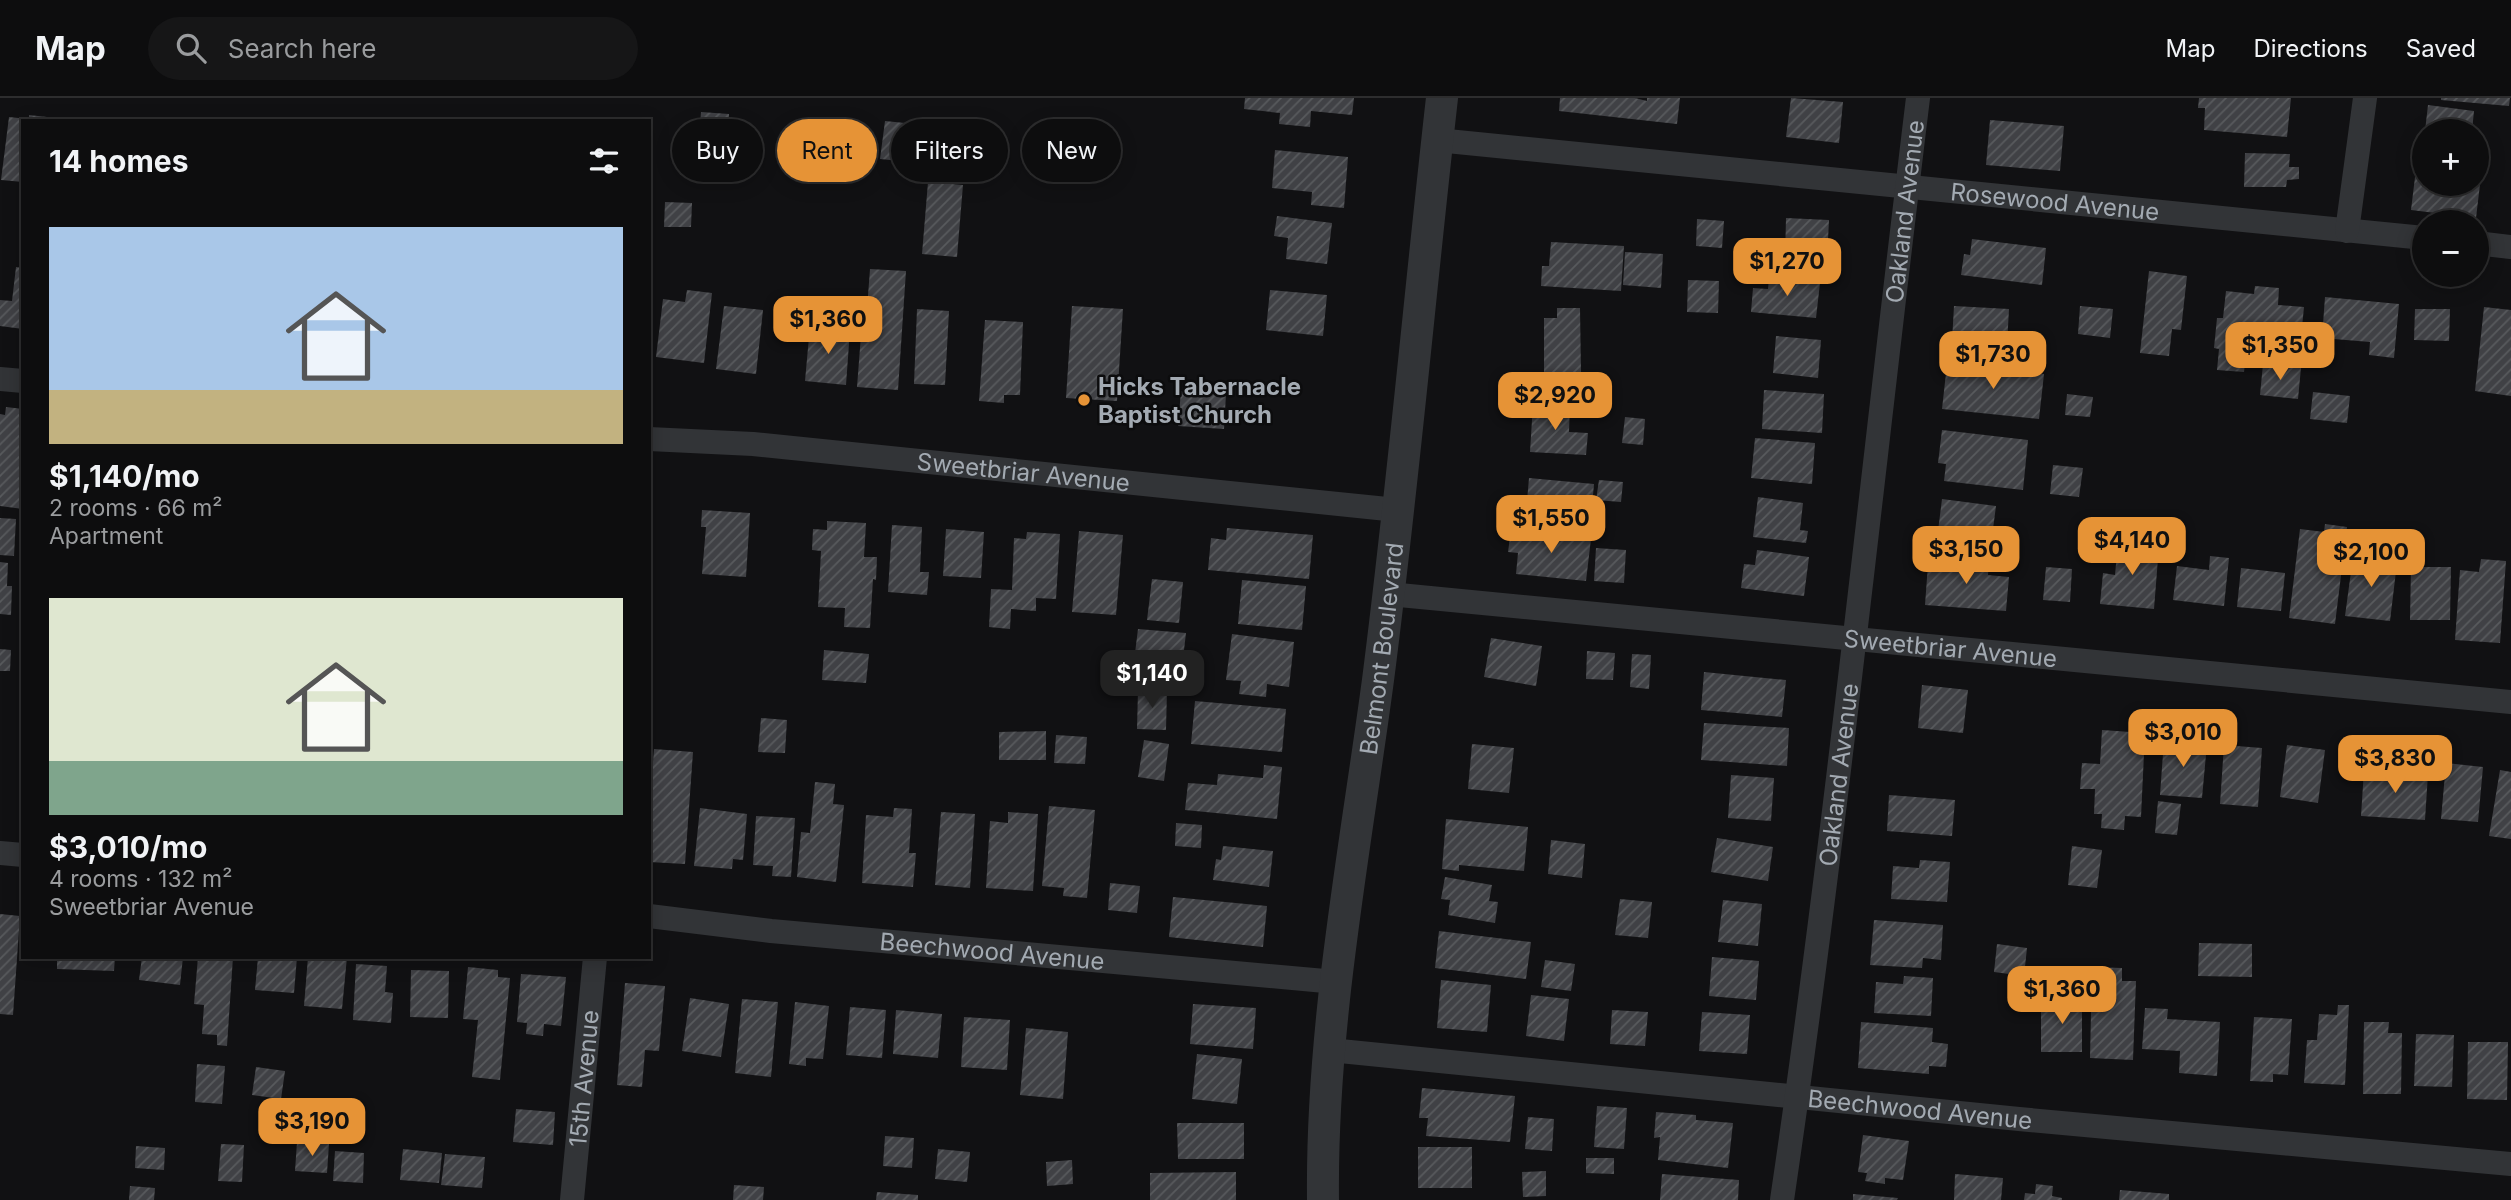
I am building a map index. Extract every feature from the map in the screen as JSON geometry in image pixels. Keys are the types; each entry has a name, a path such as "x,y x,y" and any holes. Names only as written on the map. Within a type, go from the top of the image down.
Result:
{"street":[{"name":"Belmont Boulevard","path":"1323,1200 1322,1150 1336,982 1389,594 1442,98"},
{"name":"Oakland Avenue","path":"1782,1200 1854,640 1919,98"},
{"path":"2347,231 2365,98"},
{"name":"Rosewood Avenue","path":"1437,140 2412,237"},
{"path":"2489,244 2511,247"},
{"path":"0,379 21,381"},
{"name":"Sweetbriar Avenue","path":"651,439 753,444 1397,510"},
{"name":"Sweetbriar Avenue","path":"1389,594 2511,702"},
{"path":"0,853 21,855"},
{"name":"Beechwood Avenue","path":"651,916 785,932 1336,982"},
{"name":"15th Avenue","path":"572,1200 595,959"},
{"name":"Beechwood Avenue","path":"1330,1050 2019,1119 2511,1164"}],"building":[{"path":"1245,98 1354,98 1352,115 1311,111 1310,127 1279,124 1280,113 1244,109"},
{"path":"1560,98 1635,98 1647,101 1647,98 1680,98 1677,124 1559,111"},
{"path":"1791,98 1843,102 1839,143 1786,137"},
{"path":"2199,98 2291,98 2287,137 2204,130 2205,108 2198,108"},
{"path":"2441,98 2510,98 2509,106"},
{"path":"2428,105 2474,111 2473,119 2426,119"},
{"path":"701,112 729,114 729,119 700,119"},
{"path":"29,115 65,119 29,119"},
{"path":"9,117 28,119 21,119 21,182 1,180"},
{"path":"1990,120 2064,126 2060,171 1986,165"},
{"path":"885,121 891,122 891,160 880,159"},
{"path":"1275,150 1348,157 1344,208 1311,205 1312,192 1272,188"},
{"path":"2245,153 2290,154 2289,167 2299,167 2299,179 2287,180 2286,187 2244,187"},
{"path":"928,182 963,185 957,257 922,254"},
{"path":"2413,196 2479,196 2477,210 2411,210"},
{"path":"665,202 692,203 691,227 664,227"},
{"path":"1277,216 1332,223 1327,264 1286,259 1288,238 1274,236"},
{"path":"1786,218 1829,220 1827,260 1785,258"},
{"path":"1697,219 1724,221 1722,248 1696,246"},
{"path":"1972,239 2046,248 2042,285 1961,275 1964,254 1970,255"},
{"path":"1551,242 1624,246 1621,291 1541,286 1542,266 1549,266"},
{"path":"1625,252 1663,254 1661,288 1623,285"},
{"path":"16,267 21,268 21,329 0,326 0,300 12,301"},
{"path":"870,269 906,271 898,390 857,387 862,322 866,322"},
{"path":"2149,271 2187,276 2181,330 2172,329 2169,356 2140,353"},
{"path":"1769,278 1820,283 1816,318 1751,312 1753,288 1768,289"},
{"path":"1688,280 1719,281 1718,313 1687,312"},
{"path":"2255,286 2279,288 2278,305 2304,307 2301,337 2285,335 2283,359 2246,355 2244,372 2217,370 2219,349 2214,348 2217,318 2223,318 2226,291 2254,294"},
{"path":"687,290 712,293 704,363 656,357 663,299 685,302"},
{"path":"1270,290 1327,295 1323,336 1266,330"},
{"path":"2325,297 2399,304 2394,358 2369,355 2370,342 2322,338"},
{"path":"724,306 763,310 756,374 716,369"},
{"path":"1072,306 1123,309 1117,401 1066,398"},
{"path":"1954,306 2009,309 2007,345 1952,341"},
{"path":"2080,306 2113,309 2110,338 2078,334"},
{"path":"2484,307 2511,310 2511,396 2475,391"},
{"path":"1557,308 1580,308 1581,372 1544,373 1544,318 1557,318"},
{"path":"917,309 949,311 945,385 914,384"},
{"path":"2415,309 2450,309 2449,341 2414,340"},
{"path":"985,320 1023,322 1020,395 1004,395 1004,403 979,401"},
{"path":"810,326 850,330 846,385 805,381"},
{"path":"1776,336 1821,340 1818,378 1773,373"},
{"path":"1947,364 2044,374 2039,419 1942,409"},
{"path":"2263,364 2301,368 2298,399 2260,395"},
{"path":"1764,390 1824,394 1822,433 1762,429"},
{"path":"1181,391 1226,394 1224,429 1178,426"},
{"path":"2313,392 2350,396 2347,423 2310,419"},
{"path":"2067,394 2093,397 2090,417 2065,415"},
{"path":"1533,404 1570,405 1569,432 1588,433 1586,455 1530,452"},
{"path":"6,407 21,409 21,509 0,506 0,414 5,415"},
{"path":"1625,417 1645,419 1643,445 1622,443"},
{"path":"1942,430 2028,440 2023,490 1944,481 1946,464 1938,463"},
{"path":"1755,438 1815,443 1812,484 1751,478"},
{"path":"2053,465 2083,468 2079,497 2050,494"},
{"path":"1529,478 1594,484 1591,518 1526,513"},
{"path":"1599,480 1623,482 1621,502 1596,500"},
{"path":"1758,497 1803,503 1800,530 1808,531 1806,543 1753,537"},
{"path":"1942,499 1996,506 1993,529 2009,531 2006,548 1937,539"},
{"path":"702,510 750,513 746,577 702,574 706,527 701,527"},
{"path":"0,518 16,519 14,556 0,555"},
{"path":"827,521 866,523 864,557 877,557 870,628 844,627 845,608 818,607 821,551 812,550 813,529 827,530"},
{"path":"2325,524 2347,527 2335,624 2289,618 2300,529 2324,532"},
{"path":"892,525 922,527 920,572 929,572 927,595 888,592"},
{"path":"1227,528 1313,535 1309,579 1208,570 1211,538 1226,540"},
{"path":"946,529 984,532 981,578 943,576"},
{"path":"1511,530 1591,539 1586,581 1516,574 1518,553 1508,552"},
{"path":"1079,531 1123,535 1116,615 1072,612"},
{"path":"1027,532 1060,534 1056,599 1036,598 1036,611 1011,609 1010,629 989,627 991,589 1012,590 1014,538 1026,539"},
{"path":"2118,542 2159,546 2154,609 2100,604 2103,573 2115,575"},
{"path":"1596,548 1626,550 1624,583 1594,581"},
{"path":"1757,550 1809,557 1804,596 1741,588 1744,564 1755,565"},
{"path":"2210,556 2229,558 2224,606 2173,600 2177,566 2209,570"},
{"path":"2353,557 2397,563 2390,621 2345,616"},
{"path":"1958,558 1989,560 1988,575 2009,577 2006,611 1925,605 1928,564 1957,567"},
{"path":"2481,559 2506,561 2500,643 2455,640 2460,570 2479,572"},
{"path":"0,562 8,563 7,586 12,586 11,615 0,614"},
{"path":"2046,567 2072,569 2070,602 2043,600"},
{"path":"2411,567 2451,567 2450,620 2410,620"},
{"path":"2241,568 2285,573 2281,611 2237,607"},
{"path":"1152,579 1183,582 1179,623 1147,620"},
{"path":"1242,580 1306,586 1302,630 1238,624"},
{"path":"1138,629 1186,633 1180,684 1155,681 1158,656 1135,653"},
{"path":"1232,634 1294,642 1289,687 1267,684 1266,697 1239,694 1241,681 1226,680"},
{"path":"1491,638 1542,646 1536,686 1484,677"},
{"path":"0,649 11,650 10,671 0,671"},
{"path":"824,650 869,654 866,683 822,680"},
{"path":"1587,651 1615,653 1613,680 1586,679"},
{"path":"1632,654 1651,655 1649,689 1630,687"},
{"path":"1704,672 1786,680 1782,717 1701,710"},
{"path":"1922,685 1968,690 1963,733 1918,728"},
{"path":"1138,690 1167,690 1166,730 1137,729"},
{"path":"1195,701 1286,709 1282,752 1191,744"},
{"path":"761,718 787,720 785,753 758,752"},
{"path":"1704,723 1789,728 1787,766 1701,760"},
{"path":"2102,730 2145,733 2141,817 2125,816 2124,830 2101,828 2102,814 2094,814 2095,789 2080,789 2082,763 2100,764"},
{"path":"1046,731 1046,760 999,760 999,732"},
{"path":"1056,735 1087,737 1085,764 1054,763"},
{"path":"1144,740 1169,744 1164,781 1138,777"},
{"path":"2164,740 2207,744 2202,798 2160,795"},
{"path":"1472,744 1514,748 1509,793 1468,789"},
{"path":"2224,745 2262,748 2258,807 2220,804"},
{"path":"2287,745 2325,750 2318,803 2280,797"},
{"path":"654,749 693,752 685,864 651,862"},
{"path":"2446,763 2483,767 2478,822 2441,819"},
{"path":"1264,765 1282,767 1277,819 1185,810 1188,783 1217,785 1218,774 1263,778"},
{"path":"2364,770 2428,774 2425,820 2361,816"},
{"path":"2500,770 2511,772 2511,839 2489,836"},
{"path":"1731,775 1774,778 1771,821 1728,818"},
{"path":"815,782 835,784 833,804 844,805 836,882 797,877 801,832 810,833"},
{"path":"1889,795 1955,800 1952,836 1887,831"},
{"path":"2158,801 2181,804 2177,835 2155,833"},
{"path":"1049,806 1095,810 1087,898 1063,896 1064,888 1042,886"},
{"path":"700,808 747,814 743,860 733,859 732,869 694,866"},
{"path":"894,808 912,809 909,853 916,853 913,887 862,883 866,815 893,817"},
{"path":"941,812 975,814 970,888 935,885"},
{"path":"1008,812 1038,814 1033,891 986,888 990,821 1008,823"},
{"path":"756,816 795,818 791,877 772,876 773,866 753,865"},
{"path":"1446,819 1528,827 1524,871 1459,865 1459,871 1442,869"},
{"path":"1176,823 1202,825 1201,848 1175,846"},
{"path":"1717,838 1773,847 1768,881 1711,872"},
{"path":"1551,840 1585,844 1582,878 1548,874"},
{"path":"1223,846 1273,851 1269,887 1213,880 1216,859 1221,860"},
{"path":"2072,846 2102,850 2097,888 2068,885"},
{"path":"1920,860 1950,862 1947,902 1891,899 1893,866 1919,868"},
{"path":"1445,877 1492,885 1489,901 1498,902 1495,923 1448,915 1450,900 1441,899"},
{"path":"1110,883 1140,886 1137,913 1108,910"},
{"path":"1173,897 1267,906 1263,947 1169,937"},
{"path":"1620,899 1652,902 1648,938 1615,935"},
{"path":"1723,900 1762,904 1758,946 1718,942"},
{"path":"0,914 20,916 13,1015 0,1014"},
{"path":"1874,920 1943,925 1941,960 1923,958 1922,968 1870,965"},
{"path":"1439,931 1531,942 1526,979 1435,968"},
{"path":"2199,943 2252,944 2252,977 2198,976"},
{"path":"1997,944 2027,948 2024,976 1994,972"},
{"path":"1712,957 1759,961 1756,1000 1709,996"},
{"path":"57,959 115,959 114,971 57,969"},
{"path":"142,959 183,959 180,985 139,980"},
{"path":"198,959 233,959 227,1046 217,1045 217,1035 202,1034 204,1005 194,1004"},
{"path":"258,959 297,959 294,993 255,990"},
{"path":"308,959 347,959 342,1009 304,1006"},
{"path":"1545,960 1575,964 1571,991 1541,987"},
{"path":"356,964 387,966 385,992 393,993 391,1023 353,1020"},
{"path":"468,967 498,970 498,977 510,978 500,1080 472,1077 478,1020 463,1019"},
{"path":"2092,967 2122,968 2122,981 2136,981 2133,1060 2090,1058"},
{"path":"411,970 449,971 448,1018 410,1017"},
{"path":"521,974 566,977 561,1026 544,1024 543,1036 526,1034 527,1023 517,1022"},
{"path":"1904,976 1933,978 1931,1016 1874,1013 1876,982 1903,984"},
{"path":"1441,980 1491,985 1487,1032 1437,1028"},
{"path":"625,983 665,986 659,1051 645,1050 642,1087 617,1085"},
{"path":"1531,995 1569,999 1564,1041 1526,1036"},
{"path":"690,998 729,1004 721,1057 682,1051"},
{"path":"742,999 778,1002 771,1077 735,1073"},
{"path":"2041,999 2082,999 2082,1052 2041,1052"},
{"path":"795,1002 829,1006 823,1059 806,1058 806,1066 789,1064"},
{"path":"1193,1004 1256,1008 1253,1049 1190,1044"},
{"path":"2338,1005 2349,1005 2345,1085 2304,1083 2307,1040 2317,1040 2319,1014 2337,1015"},
{"path":"850,1007 886,1010 882,1058 846,1055"},
{"path":"2145,1008 2168,1009 2167,1019 2220,1022 2217,1076 2179,1073 2180,1051 2142,1049"},
{"path":"896,1010 942,1014 938,1058 893,1054"},
{"path":"1612,1010 1648,1012 1645,1046 1610,1044"},
{"path":"1702,1012 1750,1015 1747,1054 1699,1051"},
{"path":"964,1017 1010,1020 1007,1070 961,1067"},
{"path":"2254,1017 2292,1019 2288,1075 2273,1074 2273,1082 2250,1081"},
{"path":"1861,1022 1933,1028 1932,1042 1948,1044 1946,1067 1929,1066 1929,1074 1858,1068"},
{"path":"2364,1022 2389,1022 2388,1033 2402,1033 2401,1094 2363,1094"},
{"path":"1026,1028 1068,1032 1063,1099 1020,1095"},
{"path":"2416,1034 2454,1035 2452,1087 2414,1086"},
{"path":"2468,1042 2508,1042 2507,1100 2467,1099"},
{"path":"1197,1054 1242,1059 1237,1104 1192,1099"},
{"path":"197,1064 225,1066 222,1104 195,1102"},
{"path":"256,1067 285,1071 281,1099 252,1095"},
{"path":"1422,1088 1515,1096 1510,1142 1426,1136 1428,1118 1419,1118"},
{"path":"1597,1106 1627,1108 1624,1149 1594,1147"},
{"path":"516,1109 555,1112 553,1145 513,1142"},
{"path":"1656,1112 1696,1115 1696,1120 1733,1123 1728,1168 1658,1160 1660,1137 1654,1138"},
{"path":"1528,1117 1554,1119 1552,1151 1525,1149"},
{"path":"1177,1123 1244,1123 1244,1159 1178,1159"},
{"path":"1863,1135 1909,1141 1903,1180 1885,1178 1885,1184 1865,1181 1867,1173 1858,1172"},
{"path":"885,1136 914,1138 912,1168 883,1166"},
{"path":"297,1142 329,1144 327,1173 295,1171"},
{"path":"221,1144 244,1145 242,1182 218,1181"},
{"path":"136,1146 165,1148 164,1170 135,1168"},
{"path":"1418,1147 1472,1147 1472,1188 1418,1188"},
{"path":"403,1149 442,1153 439,1183 400,1180"},
{"path":"938,1149 970,1152 967,1182 935,1179"},
{"path":"335,1151 364,1153 363,1183 333,1181"},
{"path":"445,1154 485,1157 482,1188 441,1185"},
{"path":"1586,1158 1614,1158 1614,1174 1586,1173"},
{"path":"1072,1160 1073,1184 1047,1186 1046,1162"},
{"path":"1546,1171 1546,1196 1523,1197 1522,1172"},
{"path":"1236,1172 1236,1200 1150,1200 1150,1173"},
{"path":"1662,1174 1739,1180 1738,1200 1660,1200"},
{"path":"1955,1174 2003,1178 2001,1200 1954,1200"},
{"path":"2036,1184 2053,1186 2052,1196 2062,1200 2024,1200 2025,1193 2035,1194"},
{"path":"734,1185 764,1187 763,1200 733,1200"},
{"path":"130,1186 155,1188 154,1200 129,1200"},
{"path":"2120,1190 2169,1194 2169,1200 2119,1200"},
{"path":"877,1192 918,1195 918,1200 876,1200"},
{"path":"1853,1194 1898,1198 1853,1200"}],"place":[{"name":"Hicks Tabernacle Baptist Church","path":"1084,400"}]}
